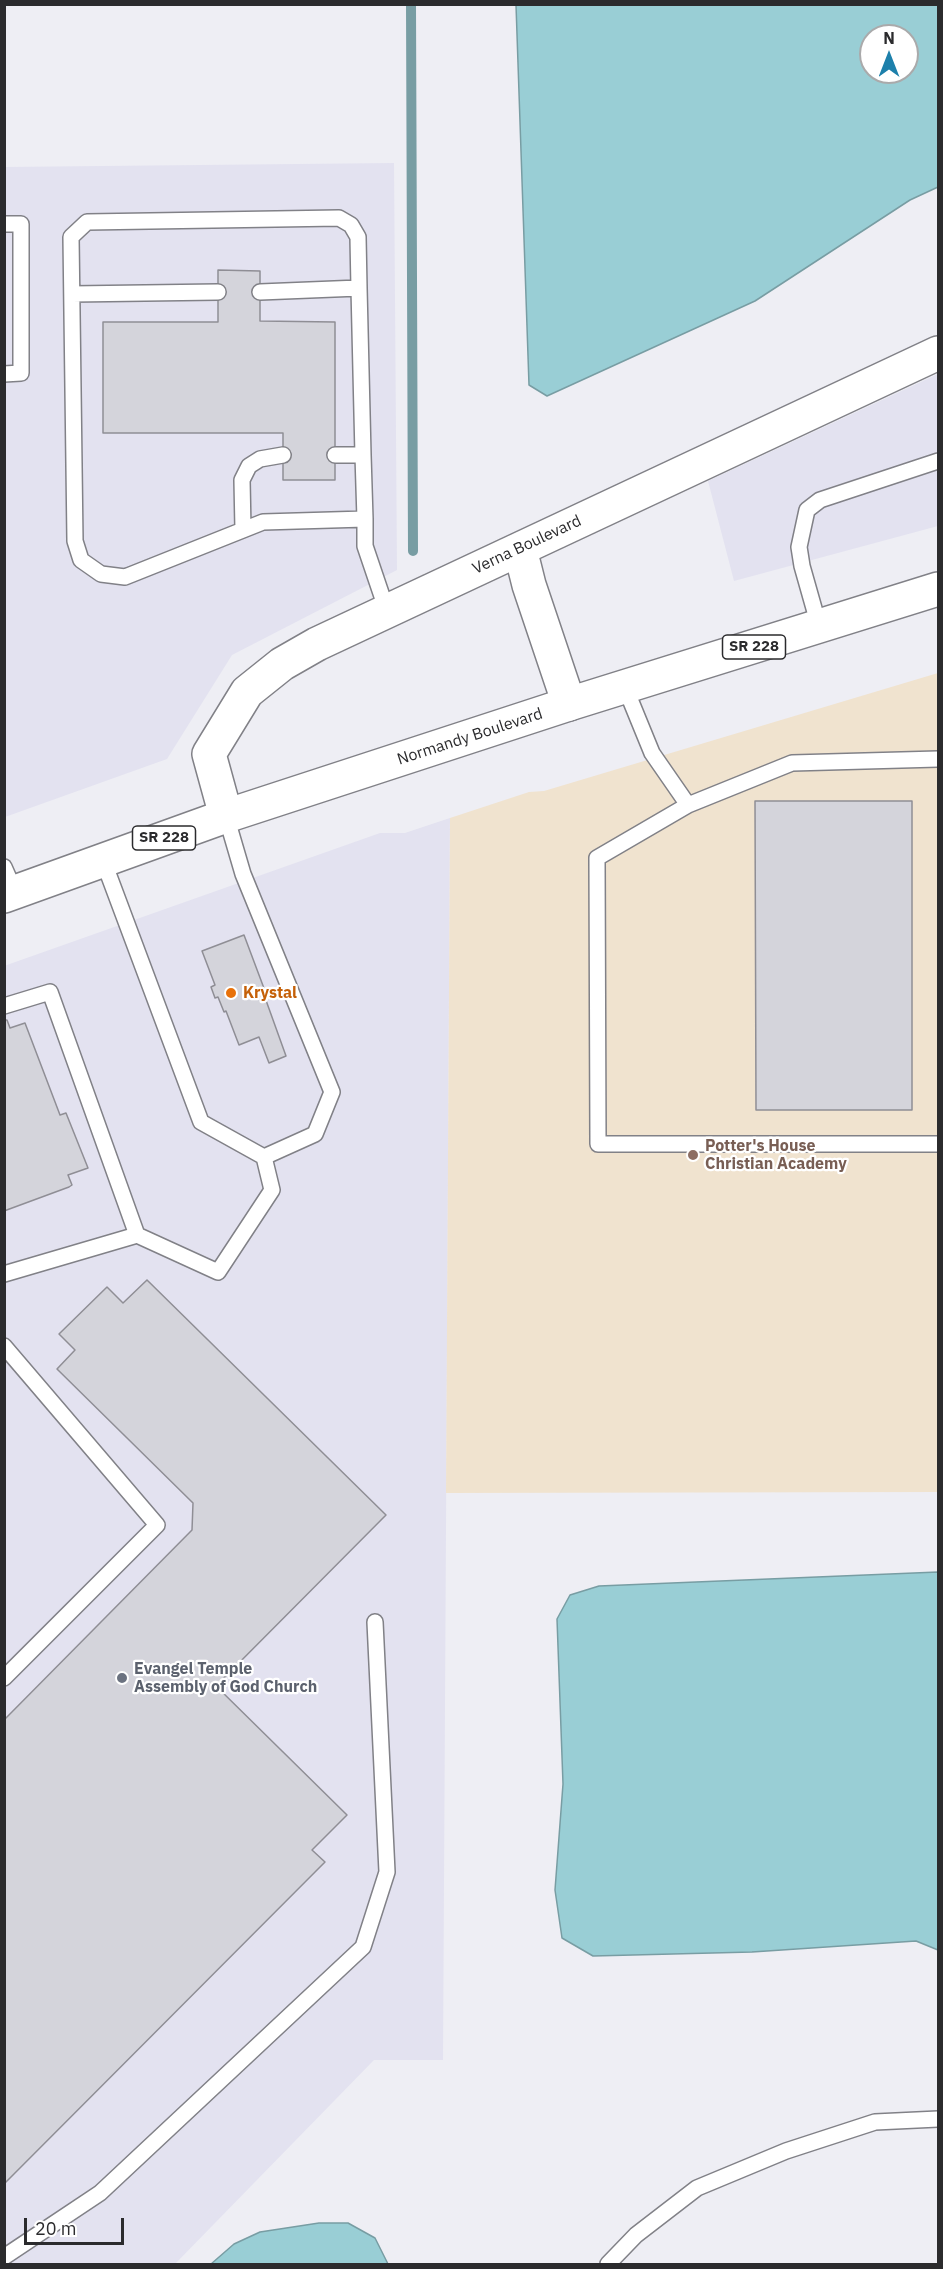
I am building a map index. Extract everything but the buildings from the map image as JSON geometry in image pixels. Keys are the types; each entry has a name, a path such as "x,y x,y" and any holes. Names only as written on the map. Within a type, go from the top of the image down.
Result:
{"street":[{"name":"Verna Boulevard","path":"226,816 209,754 247,692 282,664 317,644 939,353"},
{"path":"520,549 569,704"},
{"name":"Normandy Boulevard","path":"8,885 103,860 226,816 569,704 939,589"}],"lane":[{"path":"364,519 263,522 125,577 101,574 81,560 75,541 71,237 87,222 339,218 351,225 358,237 365,546 387,611"},
{"path":"4,224 21,224 21,373 4,374"},
{"path":"260,292 359,288"},
{"path":"72,294 218,292"},
{"path":"243,530 242,480 249,466 260,459 284,455"},
{"path":"335,455 363,455"},
{"path":"819,626 801,566 799,547 807,510 820,500 939,461"},
{"path":"626,687 652,753 688,805"},
{"path":"939,759 792,763 688,805 597,858 598,1144 939,1144"},
{"path":"226,816 243,874 332,1092 315,1134 264,1157"},
{"path":"4,1274 137,1235 218,1272 272,1190 264,1157 201,1122 103,860"},
{"path":"4,1006 50,992 137,1235"},
{"path":"4,1346 157,1525 4,1678"},
{"path":"4,2257 100,2193 363,1947 387,1872 375,1622"},
{"path":"608,2265 636,2235 697,2188 786,2151 875,2122 939,2119"}],"shaded area":[{"path":"394,163 397,570 232,655 167,759 5,817 5,167"},
{"path":"938,374 938,526 734,581 708,481"},
{"name":"Potter's House Christian Academy","path":"938,673 938,1492 446,1493 450,818 529,792 544,791"},
{"path":"450,818 443,2060 374,2060 175,2264 5,2264 4,966 380,833 405,833"}],"water":[{"path":"516,5 938,5 938,187 910,200 755,301 547,396 529,385"},
{"path":"938,1572 938,1950 916,1941 752,1952 593,1956 562,1938 555,1890 563,1784 557,1619 570,1595 599,1586"},
{"path":"319,2223 348,2223 375,2238 388,2264 211,2264 234,2244 260,2232"}],"waterway":[{"path":"411,4 413,551"}],"place":[{"name":"Krystal","path":"231,993"},
{"name":"Potter's House Christian Academy","path":"693,1155"},
{"name":"Evangel Temple Assembly of God Church","path":"122,1678"}]}
